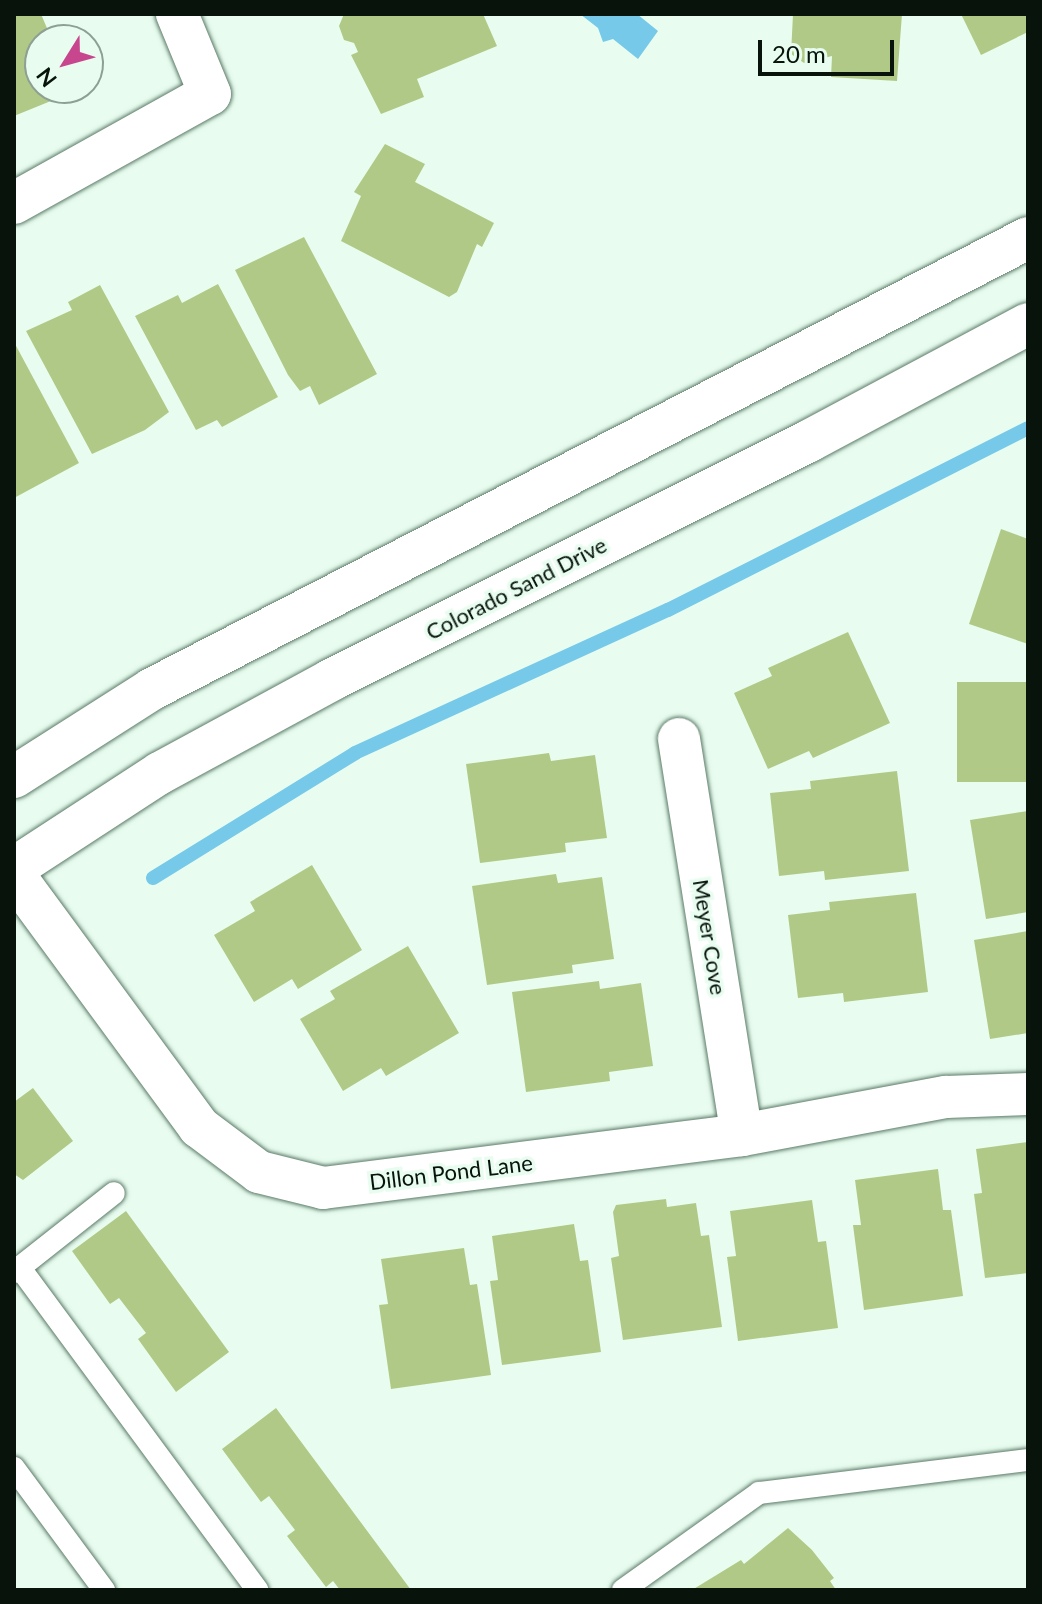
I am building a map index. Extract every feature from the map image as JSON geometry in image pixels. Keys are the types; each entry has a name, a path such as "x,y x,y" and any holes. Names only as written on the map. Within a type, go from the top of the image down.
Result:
{"street":[{"path":"14,203 210,94 177,14"},
{"path":"14,777 152,689 1028,238"},
{"name":"Colorado Sand Drive","path":"14,868 160,773 331,680 809,441 1028,324"},
{"name":"Meyer Cove","path":"679,739 742,1135"},
{"name":"Dillon Pond Lane","path":"14,875 199,1127 259,1172 323,1188 742,1135 946,1097 1028,1094"}],"lane":[{"path":"114,1193 17,1270 257,1590"},
{"path":"623,1590 759,1493 1028,1460"},
{"path":"14,1468 104,1590"}],"water":[{"path":"580,14 637,14 658,31 638,59 613,39 603,42 598,28"}],"building":[{"path":"14,14 41,14 45,24 24,24 24,104 44,104 14,116"},
{"path":"344,14 483,14 497,46 417,79 424,97 381,114 351,55 358,52 354,43 344,40 339,26"},
{"path":"793,14 902,14 897,81 831,77 832,56 804,63 791,54"},
{"path":"961,14 1028,14 1028,32 981,55"},
{"path":"385,144 425,164 415,182 494,223 482,247 477,244 457,292 449,297 341,241 361,196 354,192"},
{"path":"304,237 377,374 319,405 310,386 300,391 288,375 235,270"},
{"path":"218,284 278,397 222,427 217,420 196,430 135,316 178,295 182,303"},
{"path":"100,285 169,412 145,430 92,454 26,331 72,310 68,302"},
{"path":"14,342 79,463 14,498"},
{"path":"1001,529 1028,539 1028,644 969,624"},
{"path":"848,632 890,723 813,758 809,751 768,769 734,693 772,676 768,668"},
{"path":"957,682 1028,682 1028,782 957,782"},
{"path":"549,753 551,761 595,755 607,838 565,843 566,852 480,863 466,764"},
{"path":"897,771 909,871 825,880 824,871 779,876 770,793 811,789 810,781"},
{"path":"1028,811 1028,912 986,919 970,820"},
{"path":"312,865 362,950 298,989 292,979 254,1002 214,935 255,911 250,902"},
{"path":"556,874 558,883 602,877 614,959 572,965 573,973 487,985 472,886"},
{"path":"916,893 928,992 844,1002 843,993 798,998 788,915 830,910 829,902"},
{"path":"1028,931 1028,1033 990,1039 974,940"},
{"path":"408,946 459,1033 386,1076 381,1068 343,1091 300,1019 335,999 330,991"},
{"path":"599,981 600,989 641,983 653,1066 609,1072 610,1081 526,1092 512,992"},
{"path":"33,1088 73,1141 23,1180 14,1174 14,1102"},
{"path":"1028,1142 1028,1273 985,1278 974,1194 982,1193 976,1149"},
{"path":"938,1169 943,1210 951,1210 963,1296 864,1310 853,1225 861,1225 855,1180"},
{"path":"666,1199 667,1207 696,1203 701,1236 709,1235 722,1327 623,1340 611,1258 619,1256 613,1212 616,1205"},
{"path":"812,1200 818,1242 826,1241 838,1328 738,1341 727,1257 736,1256 730,1211"},
{"path":"126,1211 229,1352 176,1392 138,1339 146,1333 119,1298 110,1304 72,1251"},
{"path":"574,1224 580,1261 588,1260 601,1352 502,1365 490,1281 498,1280 492,1236"},
{"path":"464,1248 470,1285 477,1284 491,1375 391,1389 379,1305 388,1304 381,1259"},
{"path":"276,1408 411,1590 340,1590 333,1581 326,1587 287,1536 295,1530 269,1496 261,1502 222,1449"},
{"path":"788,1528 812,1550 834,1578 830,1581 836,1590 692,1590 741,1560 744,1564"}],"waterway":[{"path":"153,878 355,753 668,610 1028,428"}]}
